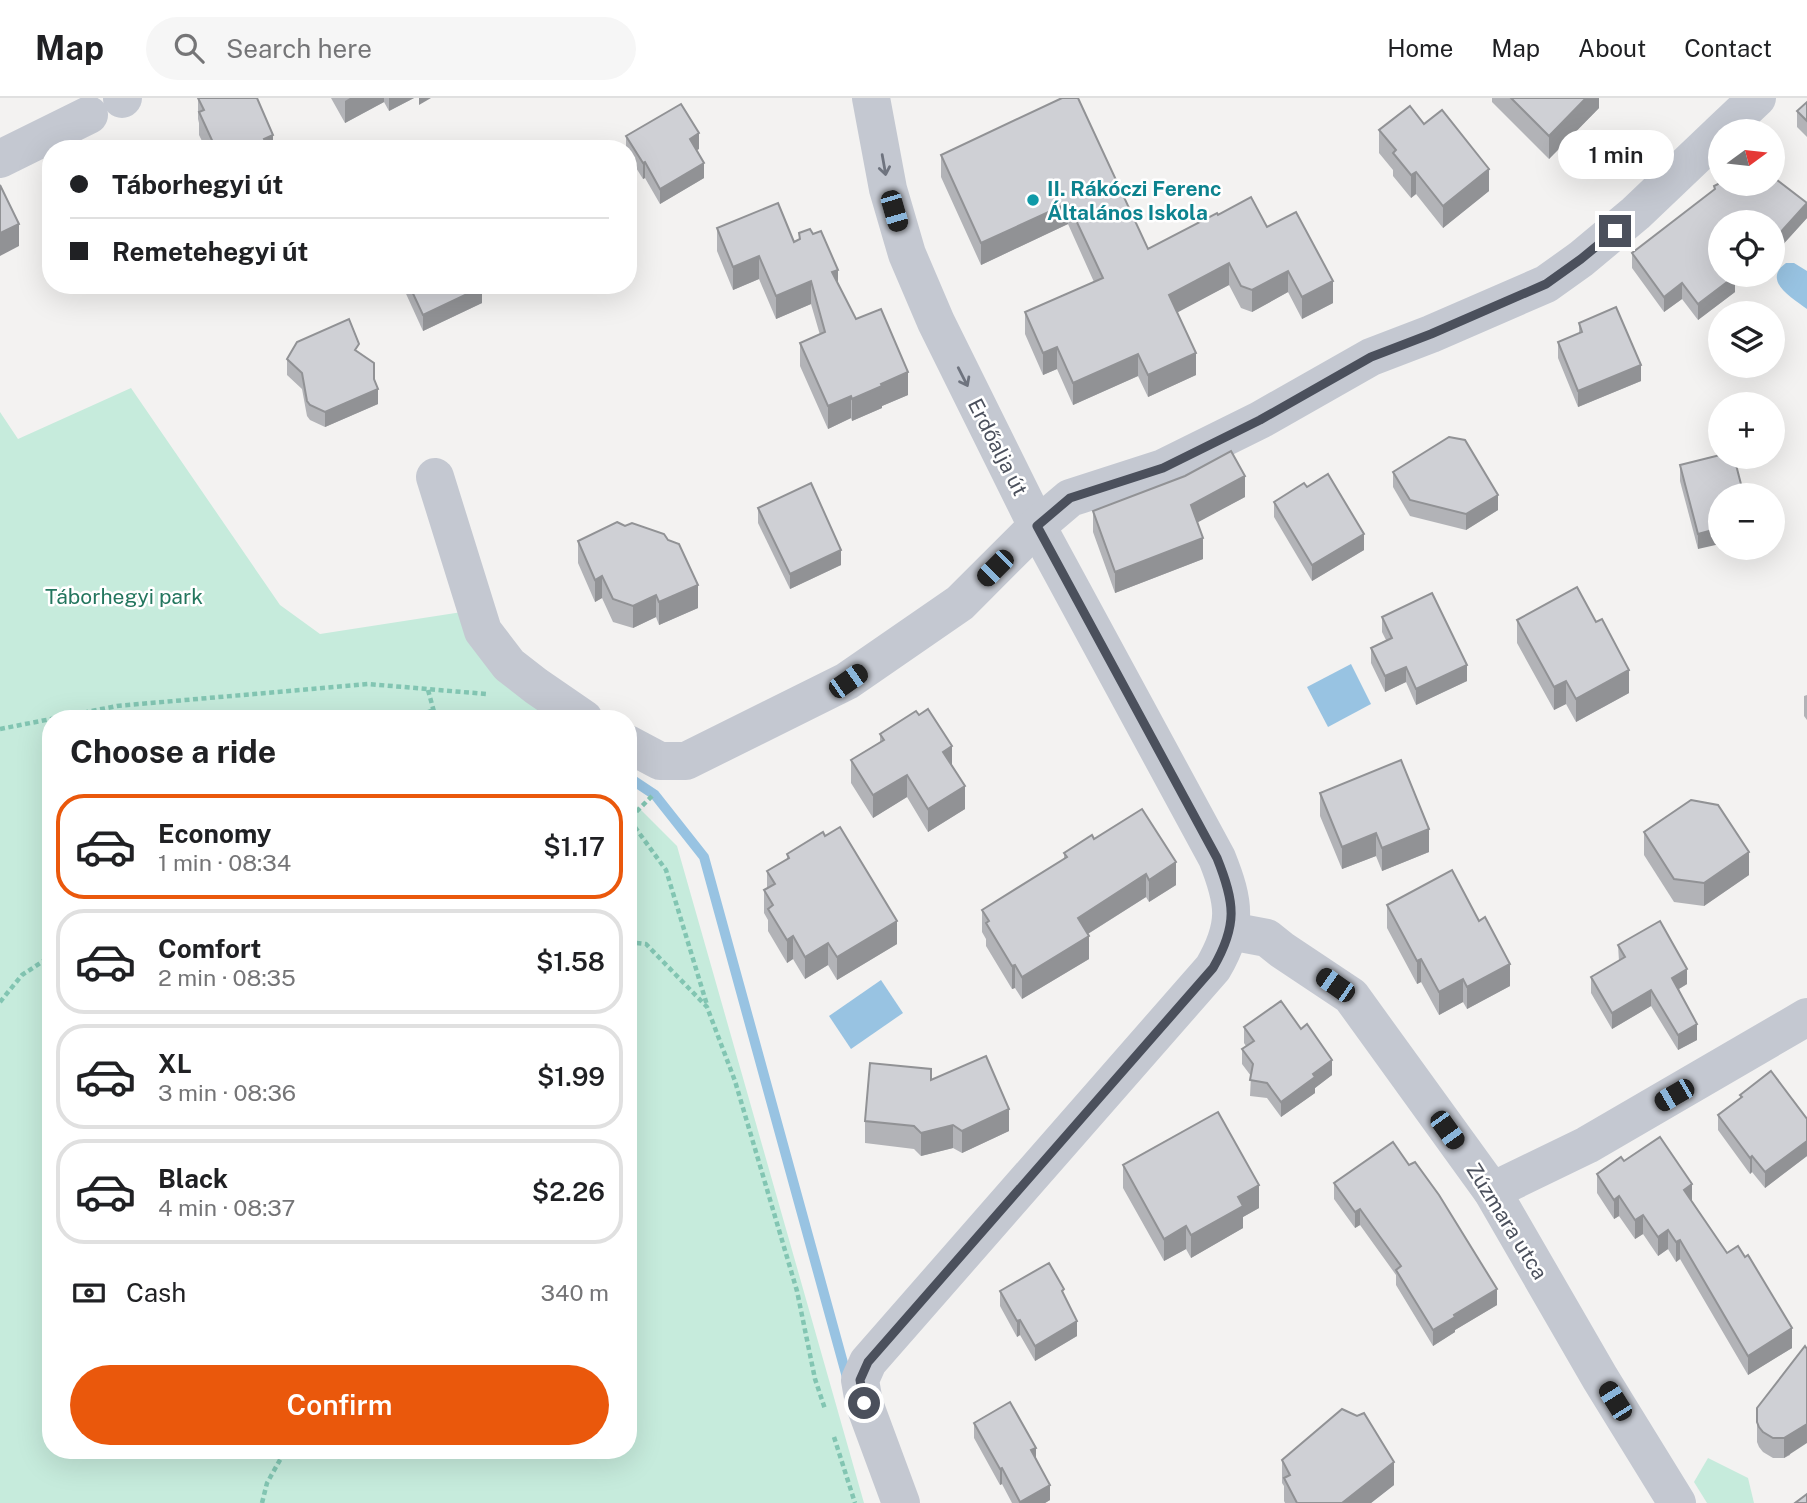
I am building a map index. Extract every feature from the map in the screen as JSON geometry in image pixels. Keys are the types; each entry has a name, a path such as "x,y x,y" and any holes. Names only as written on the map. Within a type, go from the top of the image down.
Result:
{"street":[{"name":"Erdőalja út","path":"871,98 888,189 907,254 936,322 1037,526 1217,858 1227,884 1232,908 1230,931"},
{"path":"1735,119 1757,98"},
{"path":"0,159 111,104"},
{"path":"637,749 660,761 687,761 848,681 960,603 1037,526 1070,498 1163,468 1260,420 1371,357 1546,284 1636,213 1708,144"},
{"path":"435,477 483,631 509,665 571,710"},
{"path":"901,1503 864,1403 860,1380 868,1362 1213,968 1230,931"},
{"name":"Zúzmara utca","path":"1230,931 1267,938 1351,996 1492,1192 1600,1378 1677,1503"},
{"path":"1492,1192 1587,1145 1807,1017"}],"path":[{"path":"97,710 368,684 496,695"},
{"path":"428,689 434,710"},
{"path":"0,729 42,721"},
{"path":"637,811 645,803"},
{"path":"637,830 666,870 707,1007 735,1081 797,1291 815,1379 827,1415"},
{"path":"637,943 646,944 707,1007"},
{"path":"0,1002 22,975 42,962"},
{"path":"831,1427 855,1503"},
{"path":"261,1503 267,1483 280,1459"}],"green space":[{"name":"Táborhegyi park","path":"131,388 280,605 320,634 462,612 511,680 541,710 42,710 42,1459 637,1459 637,806 677,846 864,1503 0,1503 0,412 18,439"},
{"path":"1708,1458 1748,1478 1754,1503 1707,1503 1694,1482"}],"water":[{"path":"1794,263 1807,271 1807,309 1781,287 1785,287 1785,264"},
{"path":"1351,664 1371,704 1328,727 1307,687"},
{"path":"881,980 903,1013 851,1049 829,1016"}],"building":[{"path":"198,98 257,98 273,135 264,140 212,140 199,112 204,110"},
{"path":"1062,98 1078,98 1148,249 1251,197 1267,227 1296,212 1333,281 1302,297 1288,271 1252,290 1241,286 1229,263 1169,295 1196,353 1148,375 1138,354 1073,383 1057,347 1043,353 1025,312 1103,278 1068,203 981,243 941,155"},
{"path":"1511,98 1586,98 1549,136"},
{"path":"1807,102 1807,121 1797,111"},
{"path":"681,104 699,133 690,139 704,163 660,189 637,153 637,140 629,140 626,136"},
{"path":"1410,106 1424,124 1442,110 1489,169 1443,206 1416,172 1411,175 1393,153 1396,150 1379,130"},
{"path":"0,185 19,224 0,233"},
{"path":"1785,186 1807,203 1785,227 1785,210 1708,210 1708,287 1720,287 1698,304 1682,283 1664,297 1632,253 1708,194 1785,196"},
{"path":"778,203 794,242 800,239 799,233 810,229 813,234 821,231 838,270 832,272 856,319 881,309 908,372 852,399 851,396 828,406 800,343 825,332 811,281 776,296 759,256 733,267 717,228"},
{"path":"413,294 467,294 423,315"},
{"path":"1616,307 1641,365 1578,391 1558,342 1582,332 1579,323"},
{"path":"349,319 359,344 355,350 374,363 374,379 378,389 325,412 307,401 302,373 287,359 297,342"},
{"path":"1449,437 1465,440 1498,495 1466,514 1410,500 1393,472"},
{"path":"1231,451 1245,476 1191,505 1203,538 1115,572 1093,511 1185,476"},
{"path":"1708,458 1708,469 1737,469 1741,483 1708,483 1708,531 1698,534 1680,465"},
{"path":"1328,474 1364,534 1312,565 1274,502 1304,483 1307,487"},
{"path":"811,483 841,550 790,574 758,508"},
{"path":"617,522 625,526 632,523 664,534 668,540 679,544 698,585 659,602 656,595 633,606 613,599 602,576 595,580 578,541"},
{"path":"1577,587 1596,622 1602,619 1629,670 1576,699 1566,681 1554,687 1517,620"},
{"path":"1432,593 1467,665 1416,689 1406,667 1385,676 1371,648 1392,638 1382,617"},
{"path":"928,709 952,746 943,752 965,786 928,809 907,775 873,795 851,760 884,740 880,734 916,711 919,715"},
{"path":"1401,760 1429,829 1382,848 1376,833 1342,847 1320,793"},
{"path":"1691,800 1718,805 1749,852 1704,883 1674,879 1644,832"},
{"path":"1142,809 1176,862 1149,880 1146,874 1078,918 1089,936 1022,977 1015,965 1012,966 986,923 989,921 982,910 1067,857 1064,853 1092,835 1094,839"},
{"path":"840,827 897,921 837,957 828,943 805,957 793,936 787,940 768,909 773,905 764,890 775,884 767,871 789,858 787,854 823,832 825,836"},
{"path":"1452,870 1479,921 1485,917 1510,964 1467,987 1463,979 1439,992 1421,959 1417,961 1387,905"},
{"path":"1660,921 1687,969 1672,978 1697,1024 1678,1035 1651,990 1612,1013 1591,977 1625,957 1618,945"},
{"path":"1281,1001 1301,1029 1307,1024 1332,1060 1313,1074 1315,1077 1281,1102 1267,1083 1250,1080 1253,1064 1242,1049 1254,1041 1244,1027"},
{"path":"986,1056 1009,1109 962,1131 953,1125 921,1133 914,1126 865,1121 870,1063 931,1069 931,1080"},
{"path":"1771,1071 1807,1119 1807,1141 1765,1172 1752,1156 1750,1158 1718,1115"},
{"path":"1218,1112 1259,1185 1238,1197 1243,1206 1191,1235 1186,1226 1164,1239 1123,1165"},
{"path":"1660,1137 1692,1184 1684,1190 1727,1253 1738,1246 1745,1257 1748,1255 1792,1328 1748,1356 1680,1240 1676,1242 1668,1230 1658,1237 1643,1215 1635,1220 1619,1196 1614,1200 1597,1174 1621,1157 1624,1161"},
{"path":"1393,1142 1409,1165 1415,1162 1439,1195 1497,1289 1433,1330 1396,1270 1401,1266 1360,1209 1355,1212 1334,1183"},
{"path":"1049,1263 1064,1289 1062,1291 1077,1321 1035,1346 1000,1291"},
{"path":"1805,1346 1807,1424 1784,1438 1773,1438 1759,1427 1757,1408"},
{"path":"1010,1402 1036,1448 1031,1450 1050,1485 1020,1502 974,1423"},
{"path":"1342,1409 1357,1416 1364,1413 1394,1462 1342,1503 1297,1503 1284,1478 1290,1475 1282,1460"},
{"path":"1807,1494 1807,1503 1795,1503"}],"waterway":[{"path":"637,783 655,795 704,857 848,1381"}],"place":[{"name":"II. Rákóczi Ferenc Általános Iskola","path":"1033,200"}],"route":[{"path":"864,1403 860,1380 868,1362 1213,968 1230,931 1232,908 1227,884 1217,858 1037,526 1070,498 1163,468 1260,420 1371,357 1546,284 1615,231"}]}
